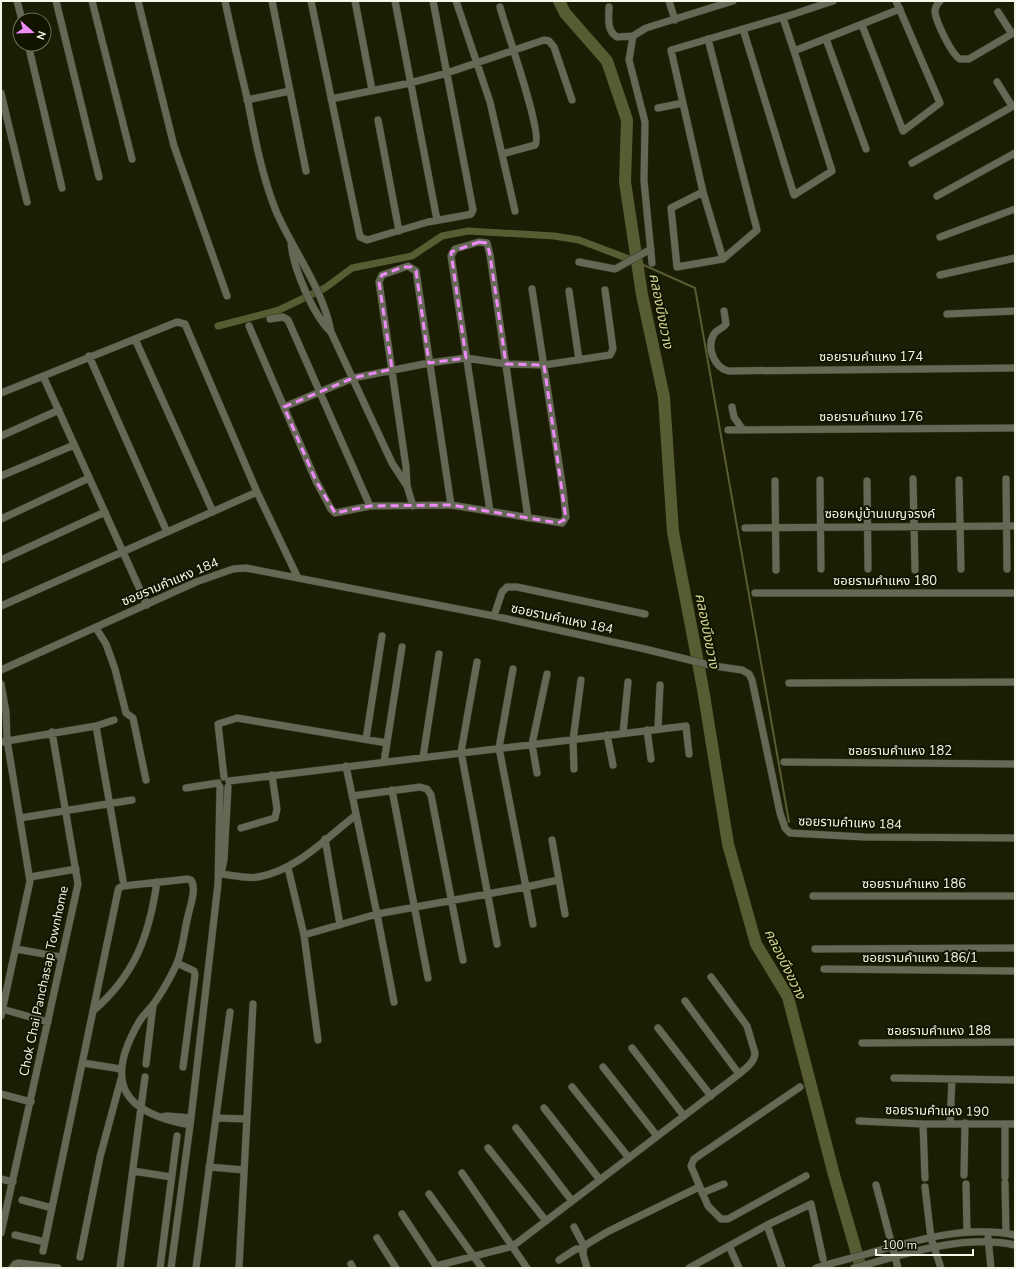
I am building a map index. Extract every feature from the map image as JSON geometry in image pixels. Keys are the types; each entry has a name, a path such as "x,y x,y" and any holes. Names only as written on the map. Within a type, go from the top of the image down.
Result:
{"street":[{"path":"17,1 20,12"},
{"path":"56,1 100,177"},
{"path":"92,1 132,159"},
{"path":"138,1 174,146 227,296"},
{"path":"225,1 264,174 276,210 298,252 328,319 331,332 392,463 407,486"},
{"path":"272,1 306,171"},
{"path":"311,1 360,237 367,240 437,220 471,214 473,210 433,1"},
{"path":"355,1 372,90"},
{"path":"395,1 437,220"},
{"path":"456,1 490,102 515,211"},
{"path":"669,1 675,20"},
{"path":"609,7 608,21 612,33 617,37 633,36 640,30 733,1"},
{"path":"723,258 703,192 671,50 783,18 833,1"},
{"path":"862,25 903,131 940,103 896,1"},
{"path":"940,1 935,11 936,18 953,54 960,59 969,59 1013,33 998,12"},
{"path":"500,7 530,103 538,141 535,145 502,154"},
{"path":"794,51 900,9"},
{"path":"743,29 794,195 832,171 783,18"},
{"path":"633,36 629,60 645,122 644,181 652,262"},
{"path":"703,192 670,208 677,267 723,258 757,230 708,39"},
{"path":"826,39 866,149"},
{"path":"331,100 372,90 410,84 477,64 544,40 549,41 554,47 572,100"},
{"path":"30,52 62,188"},
{"path":"912,163 1013,105 997,82"},
{"path":"247,100 290,91"},
{"path":"1,93 27,202"},
{"path":"658,108 683,103"},
{"path":"378,120 399,231"},
{"path":"937,196 1015,153"},
{"path":"940,237 1015,209"},
{"path":"291,241 291,256 321,322 331,332"},
{"path":"490,511 466,358 452,252 455,249 484,242 488,246 490,255 528,518"},
{"path":"579,262 615,270 651,249"},
{"path":"940,275 1015,258"},
{"path":"413,506 407,486 406,467 379,282 382,275 403,267 411,267 416,272 451,505"},
{"path":"249,326 316,481 330,509 334,513 370,506 451,505 562,523 566,519 532,290"},
{"path":"284,407 353,378 392,368 466,358 506,364 544,365 610,355 613,352 604,290"},
{"path":"569,292 579,360"},
{"name":"ซอยรามคำแหง 174","path":"724,311 726,324 715,331 711,342 712,353 716,364 720,368 728,371 1015,368"},
{"path":"947,314 1015,311"},
{"path":"270,320 283,317 288,320 370,506"},
{"path":"1,393 89,356 177,322 185,324 258,492 298,578"},
{"path":"135,338 213,512"},
{"path":"89,356 167,532"},
{"path":"43,376 147,605"},
{"path":"732,406 734,417 743,430"},
{"path":"1,436 59,410"},
{"name":"ซอยรามคำแหง 176","path":"728,430 1015,428"},
{"path":"1,476 74,445"},
{"path":"1,519 90,478"},
{"path":"1006,478 1008,569"},
{"path":"913,479 914,570"},
{"path":"820,480 821,569"},
{"path":"959,480 961,569"},
{"path":"775,481 776,570"},
{"path":"867,481 868,568"},
{"path":"1,606 258,492"},
{"path":"1,560 105,512"},
{"name":"ซอยหมู่บ้านเบญจรงค์","path":"745,528 820,526 1015,526"},
{"name":"ซอยรามคำแหง 184","path":"1,670 196,582 233,569 246,568 494,616 680,657 714,666 742,670 749,674 752,680 780,813 785,828 790,833 864,837 1015,838"},
{"path":"494,616 502,592 507,587 646,614"},
{"name":"ซอยรามคำแหง 180","path":"755,593 1015,593"},
{"path":"96,628 106,644 126,713 133,718 146,780"},
{"path":"366,739 382,636"},
{"path":"384,762 402,647"},
{"path":"423,757 439,654"},
{"path":"477,662 462,752 497,944"},
{"path":"513,669 499,748 533,924"},
{"path":"537,774 532,744 547,674"},
{"path":"574,769 573,740 581,680"},
{"path":"623,733 628,682"},
{"path":"790,683 1015,682"},
{"path":"1,684 6,712 4,741 20,818 30,878 2,1012 48,1022"},
{"path":"658,728 660,685"},
{"path":"1,718 5,725"},
{"path":"171,1268 191,1121 218,884 227,782 218,724 237,718 387,743"},
{"path":"4,741 96,726 114,720"},
{"path":"96,726 123,880"},
{"path":"227,782 272,775 573,740 658,728 686,726 690,754"},
{"path":"647,730 651,759"},
{"name":"Chok Chai Panchasap Townhome","path":"1,1233 31,1102 60,957 78,884 52,732"},
{"path":"607,735 613,765"},
{"name":"ซอยรามคำแหง 182","path":"784,762 1015,764"},
{"path":"346,766 394,1002"},
{"path":"241,828 275,818 277,808 272,775"},
{"path":"186,788 219,785 224,788 227,782"},
{"path":"218,884 224,860 219,785"},
{"path":"352,796 420,786 427,789 432,795 463,960"},
{"path":"392,790 416,907 428,978"},
{"path":"20,818 110,802 132,800"},
{"path":"221,874 256,877 288,868 314,850 325,839 356,815"},
{"path":"325,839 340,925"},
{"path":"552,840 565,914"},
{"path":"288,868 304,935 318,1040"},
{"path":"30,878 76,870"},
{"path":"43,1252 119,888 188,879 193,883 192,901 177,963 153,1005 144,1014 134,1032 121,1069 121,1079 100,1157 80,1257"},
{"path":"304,935 377,914 558,880"},
{"path":"93,1012 110,997 135,961 144,941 152,914 157,882"},
{"name":"ซอยรามคำแหง 186","path":"813,896 1015,896"},
{"path":"815,949 1015,948"},
{"path":"16,949 60,957"},
{"path":"177,963 191,968 195,975 183,1067"},
{"name":"ซอยรามคำแหง 186/1","path":"824,969 1015,970"},
{"path":"402,1214 435,1268 512,1246 740,1074 755,1058 753,1046 747,1026 711,977"},
{"path":"685,1001 740,1074"},
{"path":"238,1268 252,1004"},
{"path":"146,1064 153,1005"},
{"path":"196,1268 230,1012"},
{"path":"658,1028 711,1096"},
{"name":"ซอยรามคำแหง 188","path":"862,1043 1015,1042"},
{"path":"632,1048 684,1116"},
{"path":"83,1063 121,1069"},
{"path":"603,1067 657,1136"},
{"path":"120,1266 145,1077"},
{"path":"894,1078 1015,1080"},
{"path":"121,1079 131,1101 140,1109 168,1121 191,1121"},
{"path":"950,1124 952,1079"},
{"path":"572,1087 629,1158"},
{"path":"800,1087 694,1159 691,1166 708,1206 716,1216 721,1219 728,1219 806,1176"},
{"path":"1,1094 31,1102"},
{"path":"544,1108 600,1180"},
{"path":"216,1118 246,1119"},
{"name":"ซอยรามคำแหง 190","path":"859,1121 923,1124 1015,1124"},
{"path":"964,1175 965,1123"},
{"path":"923,1124 924,1178"},
{"path":"1005,1124 1006,1233"},
{"path":"516,1128 572,1201"},
{"path":"160,1268 176,1136"},
{"path":"488,1148 546,1221"},
{"path":"209,1167 244,1170"},
{"path":"133,1171 171,1177"},
{"path":"462,1173 527,1268"},
{"path":"1,1179 13,1182"},
{"path":"559,1260 576,1249 584,1247 607,1232 701,1190 724,1184"},
{"path":"966,1184 967,1232"},
{"path":"876,1185 898,1268"},
{"path":"925,1187 932,1238 941,1268"},
{"path":"429,1194 482,1268"},
{"path":"22,1200 52,1208"},
{"path":"689,1268 767,1225 811,1204 819,1266 893,1246 967,1232 1006,1233 1015,1235"},
{"path":"767,1225 782,1268"},
{"path":"574,1227 584,1247 587,1268"},
{"path":"987,1232 991,1268"},
{"path":"15,1235 45,1242"},
{"path":"377,1238 396,1268"},
{"path":"854,1268 936,1248 988,1242 1015,1245"},
{"path":"729,1246 739,1268"},
{"path":"12,1268 15,1264 19,1263 58,1268"}],"highlighted area":[{"path":"479,242 487,243 490,255 506,364 544,365 566,519 558,523 451,505 370,506 335,513 316,481 284,407 353,378 392,369 379,282 382,275 403,267 411,267 416,271 429,363 466,358 451,252"}],"waterway":[{"name":"คลองบึงขวาง","path":"559,1 565,13 607,61 627,120 625,182 642,295 664,397 673,532 703,689 728,844 756,944 788,997 834,1175 861,1268"},
{"path":"218,326 279,310 325,288 352,268 412,256 442,236 468,231 554,236 579,240 637,262"},
{"path":"637,262 695,288 789,822"}]}
